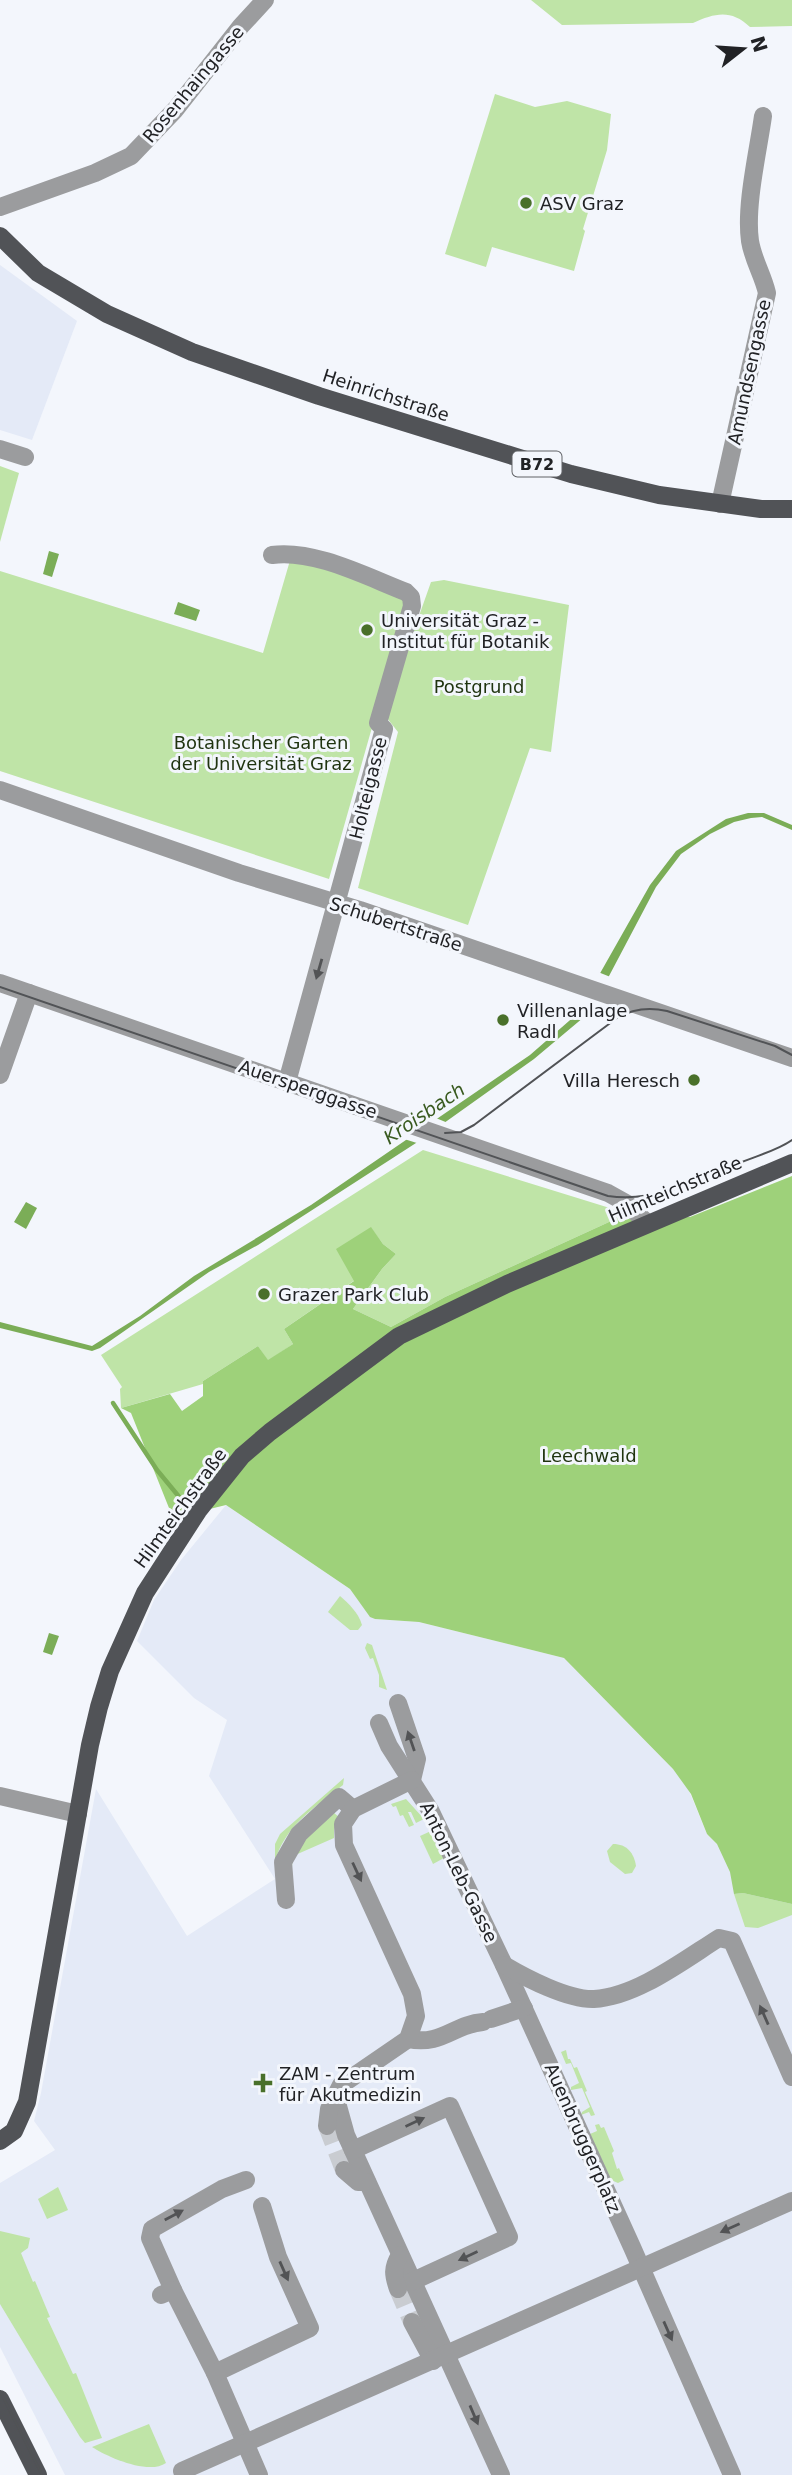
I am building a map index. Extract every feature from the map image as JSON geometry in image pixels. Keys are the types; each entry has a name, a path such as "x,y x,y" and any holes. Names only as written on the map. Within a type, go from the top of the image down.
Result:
{"main road":[{"name":"Heinrichstraße","path":"0,236 38,273 141,331 192,352 369,412 571,474 659,495 720,504 792,509"},
{"name":"Hilmteichstraße","path":"0,2141 14,2131 27,2102 78,1814 99,1707 110,1671 145,1593 176,1542 242,1456 399,1336 507,1284 792,1163"},
{"path":"0,2399 38,2475"}],"street":[{"name":"Rosenhaingasse","path":"0,207 95,173 131,156 175,110 241,26 265,0"},
{"name":"Amundsengasse","path":"720,504 767,293 749,239 749,214 763,116"},
{"path":"0,449 25,457"},
{"name":"Holteigasse","path":"272,555 286,553 317,559 406,592 411,597 412,606 378,723 384,729 287,1082"},
{"name":"Schubertstraße","path":"0,790 792,1058"},
{"name":"Auersperggasse","path":"0,984 608,1193 626,1203 647,1223"},
{"path":"0,1074 29,993"},
{"name":"Anton-Leb-Gasse","path":"398,1703 417,1759 412,1780"},
{"name":"Anton-Leb-Gasse","path":"379,1723 389,1746 430,1810 505,1965"},
{"path":"327,2126 329,2109 341,2085 408,2039 416,2016 412,1994 344,1845 344,1824 353,1810 412,1780"},
{"path":"0,1796 78,1814"},
{"path":"286,1900 284,1862 299,1833 339,1797 353,1810"},
{"path":"505,1965 531,1981 592,1999 620,1994 642,1984 719,1938 732,1941 792,2077"},
{"name":"Auenbruggerplatz","path":"505,1965 732,2475"},
{"path":"408,2039 432,2041 474,2023 524,2008"},
{"path":"335,2099 346,2135 400,2255 405,2286 501,2475"},
{"path":"353,2150 450,2106 509,2237 405,2286"},
{"path":"344,2170 358,2182 368,2182"},
{"path":"246,2180 222,2189 152,2229 150,2238 167,2292 215,2373 258,2475"},
{"path":"182,2471 792,2201"},
{"path":"215,2373 310,2328 278,2257 262,2206"},
{"path":"412,2322 440,2358"}],"shaded area":[{"path":"0,265 77,321 32,440 0,430"},
{"path":"49,551 59,554 52,577 43,574"},
{"path":"178,602 200,610 196,621 174,614"},
{"name":"Kroisbach","path":"748,813 764,813 792,825 792,830 762,817 751,818 734,822 710,834 681,854 656,887 590,1012 534,1059 416,1143 258,1245 209,1272 100,1348 92,1351 0,1328 0,1322 92,1346 140,1316 194,1276 311,1205 530,1055 577,1014 650,885 676,851 726,819"},
{"path":"26,1202 37,1208 26,1229 14,1222"},
{"path":"226,1505 350,1589 375,1619 419,1622 564,1658 687,1786 707,1834 717,1844 726,1840 792,1883 792,2475 65,2475 0,2347 0,2183 55,2150 34,2121 96,1789 187,1936 275,1879 209,1776 227,1720 194,1698 137,1641 154,1600 181,1560"},
{"path":"49,1633 59,1636 52,1655 43,1652"}],"green space":[{"path":"531,0 792,0 792,26 750,27 729,15 716,15 693,23 562,25"},
{"name":"ASV Graz","path":"495,94 535,107 567,101 611,114 607,150 583,229 585,231 574,271 492,247 486,267 445,254"},
{"path":"0,466 19,473 0,542"},
{"name":"Botanischer Garten der Universität Graz","path":"291,557 409,597 329,879 0,771 0,571 263,653"},
{"name":"Postgrund","path":"444,580 569,605 551,752 530,748 468,925 358,888 398,732 387,718 402,664 431,582"},
{"path":"423,1150 613,1209 620,1219 445,1297 391,1327 353,1309 396,1254 383,1244 371,1228 355,1280 284,1329 293,1344 268,1361 258,1346 203,1381 203,1384 121,1408 122,1387 101,1355"},
{"name":"Leechwald","path":"792,1176 792,1904 743,1893 734,1894 730,1872 717,1844 707,1834 691,1794 673,1769 564,1658 419,1622 370,1617 350,1589 226,1505 173,1518 131,1413 121,1408 170,1394 182,1411 203,1396 203,1381 258,1346 268,1360 293,1344 284,1329 354,1281 336,1249 371,1227 383,1244 396,1254 353,1309 391,1327 445,1297 609,1222 620,1219 690,1217"},
{"path":"340,1596 358,1616 362,1625 358,1630 350,1630 328,1612"},
{"path":"367,1643 372,1645 387,1690 379,1687 379,1675 373,1658 370,1659 365,1648"},
{"path":"344,1778 343,1785 293,1828 279,1849 275,1862 275,1844 280,1834"},
{"path":"406,1799 424,1819 416,1823 411,1812 408,1812 414,1825 409,1827 396,1806 391,1804"},
{"path":"334,1813 339,1817 334,1838 293,1856 295,1849"},
{"path":"431,1831 444,1858 433,1864 420,1836"},
{"path":"613,1844 632,1853 636,1866 632,1873 625,1874 610,1862 607,1851"},
{"path":"743,1893 792,1904 792,1915 758,1928 745,1927 734,1894"},
{"path":"566,2050 568,2059 570,2059 574,2068 577,2067 595,2115 591,2116 589,2112 581,2115 590,2107 582,2088 571,2090 571,2087 579,2083 571,2063 566,2064 561,2052"},
{"path":"599,2124 601,2128 604,2127 614,2151 612,2153 617,2169 619,2168 624,2180 618,2183 611,2180 590,2134 597,2131 595,2125"},
{"path":"58,2187 68,2210 47,2219 38,2199"},
{"path":"0,2231 30,2238 28,2248 21,2253 50,2317 47,2318 73,2374 76,2373 102,2438 85,2443 80,2437 0,2304"},
{"path":"149,2424 166,2463 159,2466 129,2464 92,2447"}],"pier":[{"path":"598,972 613,978 593,1013 577,1007"},
{"path":"431,1116 448,1123 420,1144 401,1138"}],"waterway":[{"path":"113,1403 157,1470 185,1504"}],"tunnel":[{"path":"327,2126 344,2170"},
{"path":"398,2289 412,2322"}],"tram line":[{"path":"0,987 608,1196 643,1196 677,1188 775,1150 792,1140"},
{"path":"445,1133 461,1132 474,1125 617,1018 635,1011 667,1011 775,1046 792,1055"},
{"path":"0,2391 42,2475"}],"place":[{"name":"ASV Graz","path":"526,203"},
{"name":"Universität Graz - Institut für Botanik","path":"367,630"},
{"name":"Villenanlage Radl","path":"503,1020"},
{"name":"Villa Heresch","path":"694,1080"},
{"name":"Grazer Park Club","path":"264,1294"},
{"name":"ZAM - Zentrum für Akutmedizin","path":"263,2083"}]}
